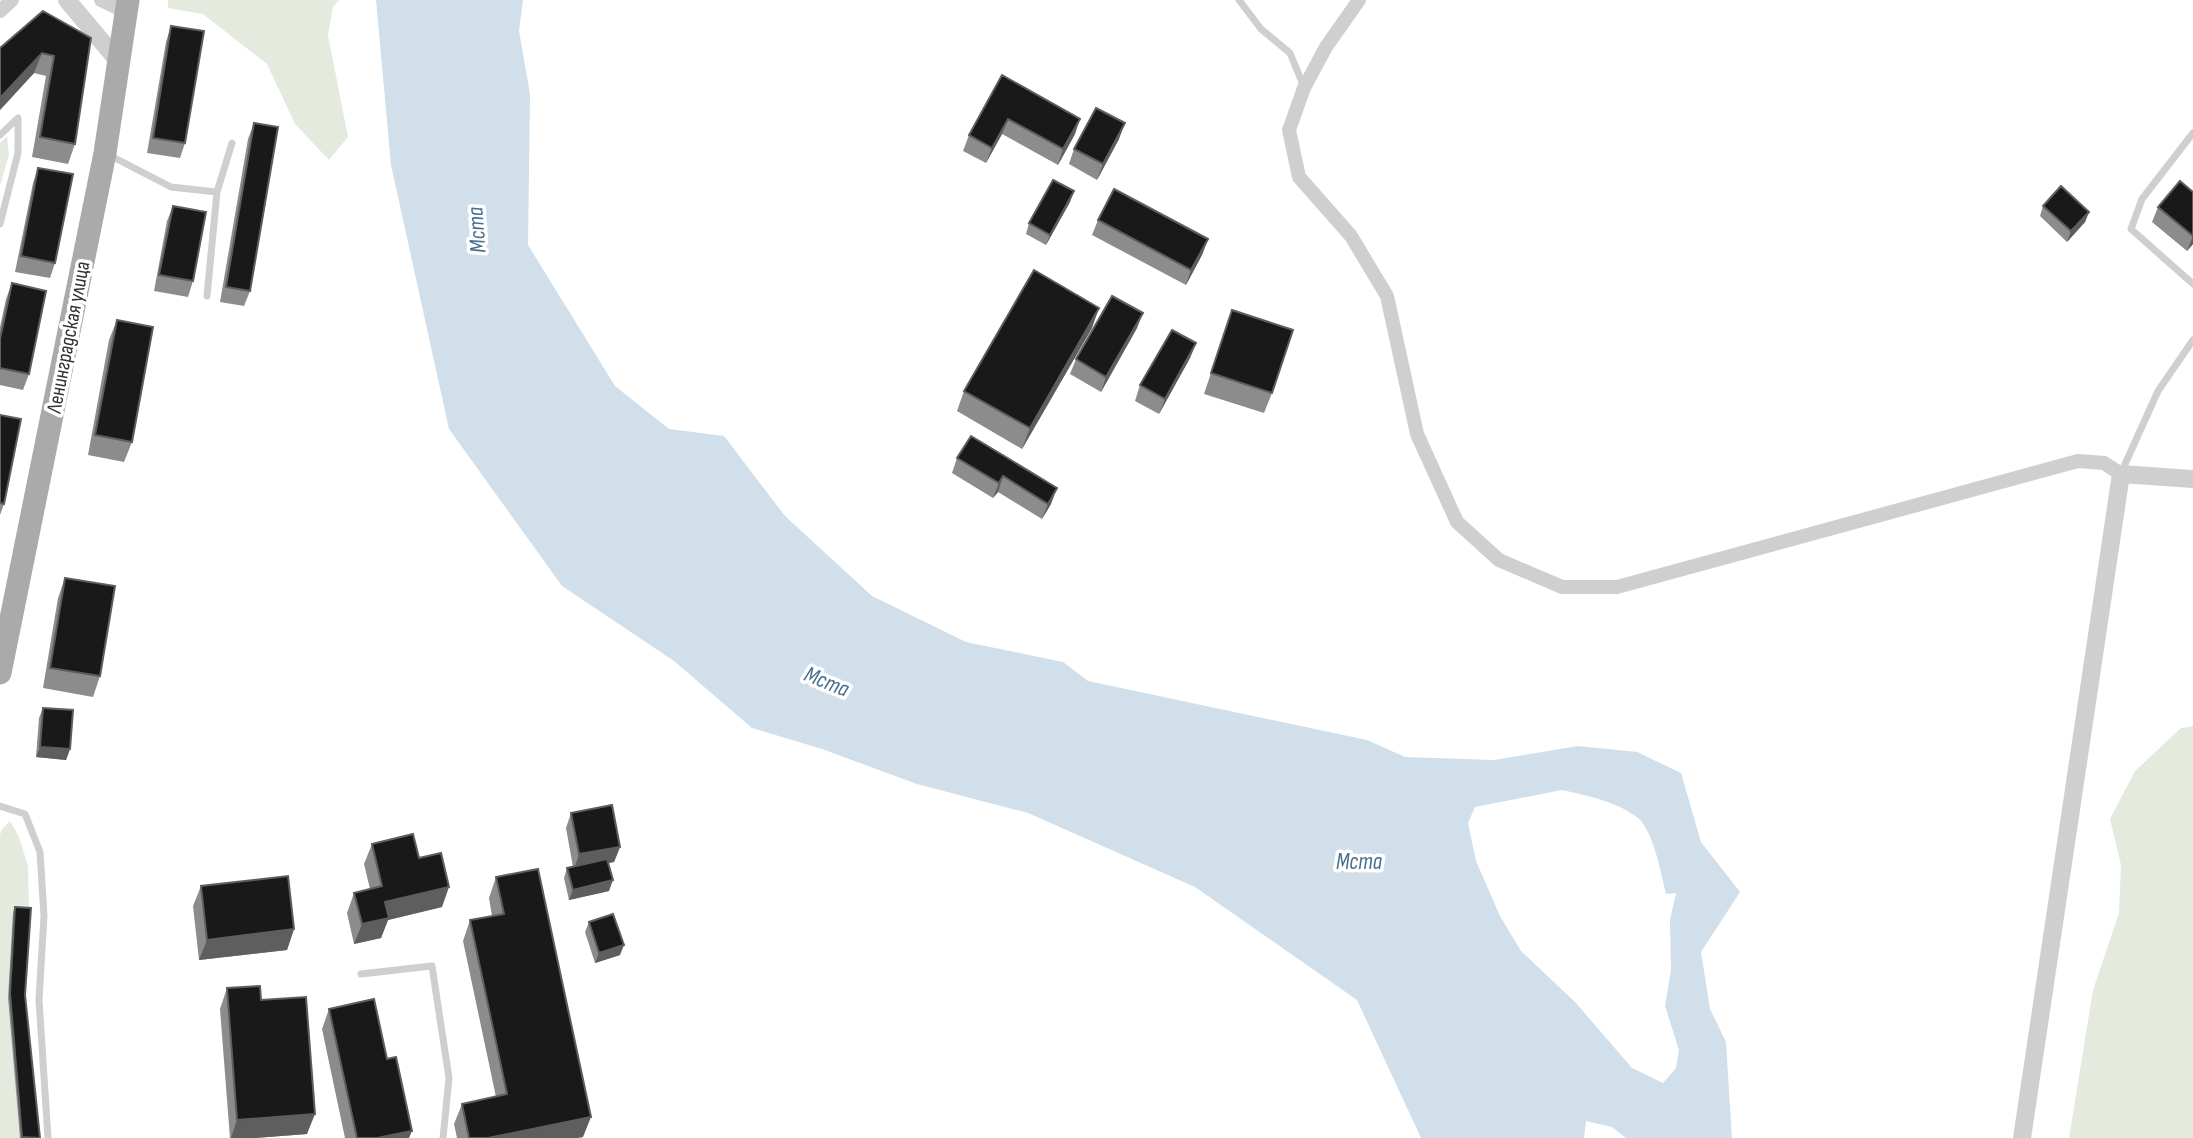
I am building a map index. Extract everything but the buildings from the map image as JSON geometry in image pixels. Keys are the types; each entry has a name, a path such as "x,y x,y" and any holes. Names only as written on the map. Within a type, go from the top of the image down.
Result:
{"main road":[{"name":"Ленинградская улица","path":"1,666 105,153 127,6"}],"street":[{"path":"0,11 12,0"},
{"path":"67,0 119,62"},
{"path":"101,0 127,6"},
{"path":"1359,0 1326,47 1304,88 1289,130 1299,177 1351,236 1387,296 1417,434 1457,523 1499,560 1562,587 1617,587 2078,461 2104,463 2121,474 2193,479"},
{"path":"2022,1138 2121,474"}],"lane":[{"path":"1239,0 1261,29 1290,53 1304,88"},
{"path":"0,135 18,118 18,153 0,224"},
{"path":"2193,133 2142,199 2130,229 2193,284"},
{"path":"208,296 217,192 232,143"},
{"path":"105,153 171,187 217,192"},
{"path":"2121,474 2158,391 2193,340"},
{"path":"0,806 26,814 40,852 44,916 39,1000 48,1138"},
{"path":"361,974 432,966 449,1078 443,1138"}],"shaded area":[{"path":"168,0 339,0 333,7 328,35 348,137 329,160 295,124 267,64 203,14 168,8"},
{"path":"7,136 9,155 0,186 0,143"},
{"path":"2193,726 2193,1138 2069,1138 2093,990 2119,913 2121,865 2110,819 2135,771 2181,728"},
{"path":"10,821 19,837 28,866 29,913 8,998 20,1138 0,1138 0,836 1,830"}],"water":[{"name":"Мста","path":"376,0 523,0 519,31 530,94 528,245 615,386 669,429 724,436 785,516 872,596 966,642 1063,662 1088,681 1367,740 1405,757 1494,760 1578,746 1637,752 1681,773 1701,842 1740,892 1701,952 1710,1009 1726,1042 1732,1138 1626,1138 1612,1127 1586,1121 1584,1138 1421,1138 1357,1000 1195,887 1028,813 917,784 822,749 752,728 674,661 562,586 449,429 391,165","holes":["1562,790 1611,803 1638,818 1653,843 1666,894 1676,893 1670,920 1671,970 1665,1006 1679,1050 1676,1068 1663,1083 1632,1068 1576,1003 1521,951 1500,916 1476,861 1468,823 1475,807"]}]}
